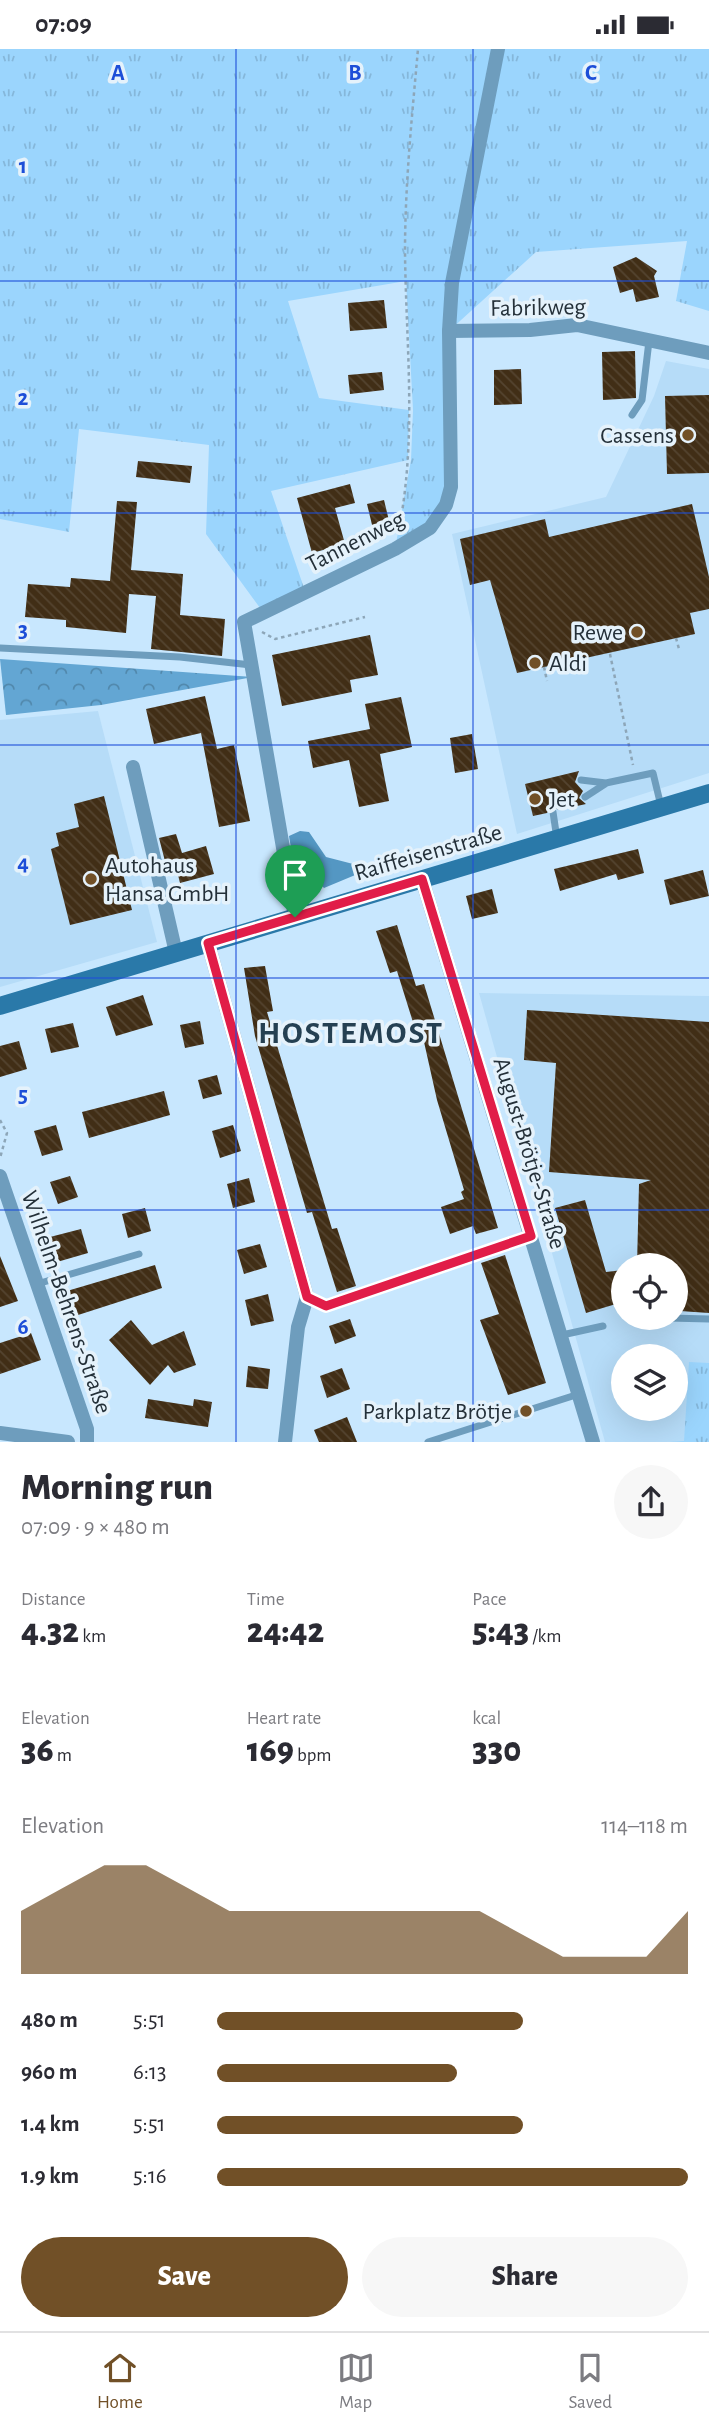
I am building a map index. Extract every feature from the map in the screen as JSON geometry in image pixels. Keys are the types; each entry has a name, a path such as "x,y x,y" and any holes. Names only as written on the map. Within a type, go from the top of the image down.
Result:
{"street":[{"name":"Tannenweg","path":"243,622 395,549 430,528 446,505 451,487 449,331 452,283 498,49"},
{"name":"Fabrikweg","path":"449,331 530,330 577,325 709,353"},
{"path":"243,622 295,917"},
{"path":"133,767 176,953"},
{"name":"Raiffeisenstraße","path":"0,1006 709,793"},
{"name":"August-Brötje-Straße","path":"422,879 593,1442"},
{"path":"208,943 307,1297 298,1327 285,1442"},
{"name":"Wilhelm-Behrens-Straße","path":"0,1177 87,1429 86,1442"},
{"path":"0,1433 68,1442"}],"lane":[{"path":"632,415 642,400 649,340"},
{"path":"0,648 145,655 251,665"},
{"path":"581,780 606,783 653,773 662,809"},
{"path":"585,797 606,783"},
{"path":"553,812 558,840"},
{"path":"37,1284 138,1254"},
{"path":"688,1318 709,1319"},
{"path":"562,1335 603,1326"},
{"path":"428,1442 580,1394"}],"path":[{"path":"395,549 408,483 411,420 405,250 418,49"},
{"path":"243,622 275,639 365,617"},
{"path":"677,639 679,649"},
{"path":"610,654 636,777"},
{"path":"544,667 547,681"},
{"path":"0,1120 7,1133 0,1158"},
{"path":"307,1297 326,1306 531,1236"}],"shaded area":[{"path":"666,361 709,369 709,773 517,834 452,534 606,497 654,396"},
{"path":"98,711 157,942 0,987 0,720"},
{"path":"300,831 309,832 326,857 357,865 361,868 360,873 324,888 320,884 304,887 297,884 289,836"},
{"path":"479,993 709,996 709,1442 605,1442"}],"green space":[{"path":"0,49 709,49 709,311 676,301 687,241 536,252 449,331 446,505 395,549 411,460 413,410 406,281 288,301 319,398 409,410 408,460 271,491 305,591 263,612 206,534 209,445 79,429 69,532 0,519"},
{"path":"0,659 253,677 101,705 6,715"},
{"path":"689,1362 709,1363 709,1442 670,1442 684,1441 685,1421 688,1421"}],"building":[{"path":"636,257 657,271 654,276 659,297 636,302 633,289 620,293 613,267"},
{"path":"384,300 387,328 350,331 348,303"},
{"path":"635,351 636,398 603,400 602,352"},
{"path":"521,369 522,404 494,405 494,370"},
{"path":"382,372 384,390 350,394 348,375"},
{"name":"Cassens","path":"709,395 709,473 667,474 665,396"},
{"path":"138,461 192,466 190,483 136,477"},
{"path":"350,484 355,503 335,508 345,544 312,553 297,498"},
{"path":"384,500 391,529 374,533 367,504"},
{"path":"117,501 137,502 131,570 183,574 180,615 225,619 222,656 151,649 156,596 129,594 126,633 66,627 66,620 25,617 28,584 70,587 71,578 110,581"},
{"path":"692,504 709,577 709,609 690,613 695,634 517,673 490,580 470,585 460,539 545,519 549,537"},
{"path":"370,635 378,675 350,680 352,692 282,706 272,655"},
{"path":"205,696 217,749 234,745 250,821 219,827 201,733 154,744 146,709"},
{"path":"401,697 412,747 380,754 389,801 359,807 349,760 313,768 308,741 370,729 365,704"},
{"path":"472,734 478,769 455,773 450,738"},
{"path":"579,771 575,782 583,791 579,798 586,804 559,810 551,806 547,813 533,816 525,784"},
{"name":"Autohaus Hansa GmbH","path":"104,796 132,910 70,925 51,849 59,846 56,833 79,827 74,804"},
{"path":"176,834 182,853 206,846 214,874 180,883 175,863 166,865 159,838"},
{"path":"638,849 644,873 618,880 616,874 560,891 554,869"},
{"path":"703,870 709,896 670,905 664,880"},
{"path":"492,889 498,913 472,919 466,896"},
{"path":"397,925 416,986 424,984 498,1228 476,1234 473,1226 450,1234 441,1207 464,1199 461,1192 464,1190 437,1100 422,1033 417,1035 397,971 390,973 376,931"},
{"path":"265,966 273,1011 267,1012 332,1229 337,1228 356,1286 337,1292 312,1212 307,1213 255,1036 244,968"},
{"path":"143,995 153,1025 116,1036 106,1007"},
{"path":"527,1010 709,1022 709,1313 688,1312 688,1253 637,1253 639,1184 651,1180 549,1172 556,1063 524,1060"},
{"path":"200,1021 204,1044 185,1048 180,1025"},
{"path":"73,1023 79,1047 51,1053 45,1029"},
{"path":"19,1041 27,1069 0,1077 0,1046"},
{"path":"217,1075 222,1094 203,1099 198,1080"},
{"path":"164,1091 170,1115 89,1138 82,1112"},
{"path":"56,1125 63,1150 42,1156 34,1131"},
{"path":"233,1125 241,1151 220,1158 212,1131"},
{"path":"70,1176 78,1197 58,1204 50,1182"},
{"path":"249,1178 255,1202 233,1208 227,1184"},
{"path":"585,1200 606,1272 611,1271 611,1306 586,1313 555,1208"},
{"path":"145,1208 151,1231 128,1238 122,1214"},
{"path":"81,1229 88,1253 57,1262 50,1237"},
{"path":"260,1244 267,1267 244,1274 237,1250"},
{"path":"505,1255 546,1383 508,1395 480,1320 499,1314 481,1263"},
{"path":"0,1256 18,1301 0,1307"},
{"path":"155,1265 162,1288 75,1316 67,1291"},
{"path":"268,1294 274,1321 251,1326 245,1300"},
{"path":"350,1319 356,1336 335,1344 329,1326"},
{"path":"131,1320 152,1345 184,1331 196,1365 174,1373 168,1365 150,1385 109,1340"},
{"path":"31,1333 41,1360 0,1374 0,1343"},
{"path":"248,1366 270,1369 268,1389 246,1387"},
{"path":"342,1368 350,1389 327,1398 320,1376"},
{"path":"148,1399 193,1406 194,1399 212,1402 208,1427 145,1418"},
{"path":"347,1417 357,1442 319,1442 314,1430"}],"place":[{"name":"Cassens","path":"688,435"},
{"name":"Rewe","path":"637,632"},
{"name":"Aldi","path":"535,663"},
{"name":"Jet","path":"535,799"},
{"name":"Autohaus Hansa GmbH","path":"91,879"},
{"name":"Parkplatz Brötje","path":"526,1411"}],"district":[{"name":"HOSTEMOST","path":"351,1032"}],"route":[{"path":"422,879 531,1236 326,1306 307,1297 208,943 295,917 422,879"}]}
